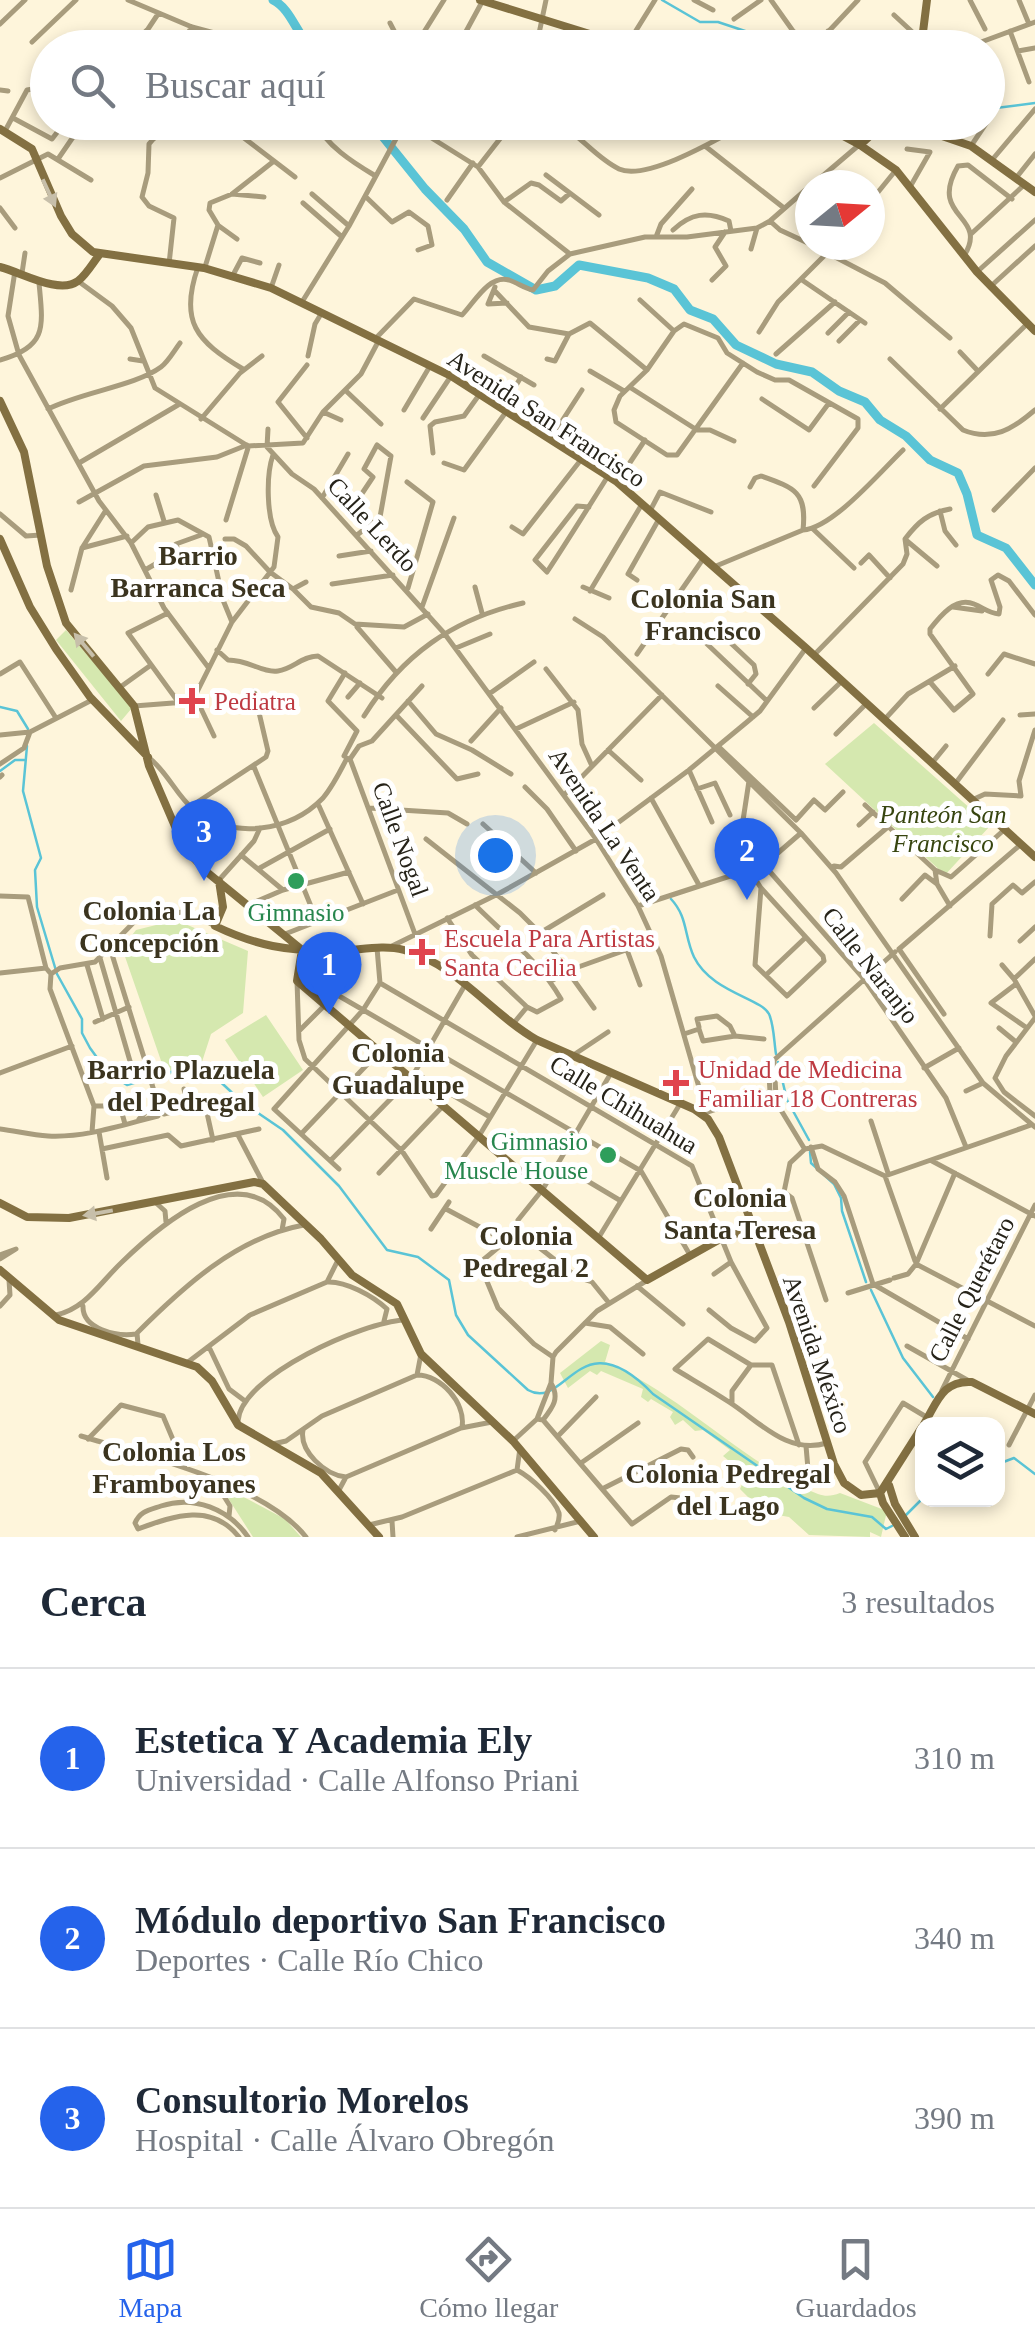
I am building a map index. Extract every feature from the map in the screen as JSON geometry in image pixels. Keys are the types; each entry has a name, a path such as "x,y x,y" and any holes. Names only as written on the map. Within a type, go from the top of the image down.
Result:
{"street":[{"path":"0,24 25,0"},
{"path":"45,30 76,0"},
{"path":"128,0 204,30"},
{"path":"425,30 444,0"},
{"path":"466,30 482,0 574,30"},
{"path":"540,30 546,0"},
{"path":"638,30 655,0"},
{"path":"694,0 713,10"},
{"path":"734,20 761,0"},
{"path":"771,0 792,30"},
{"path":"829,30 858,0"},
{"path":"923,30 927,0"},
{"path":"970,0 985,30"},
{"path":"1005,32 1032,23 1019,0"},
{"path":"147,30 158,14"},
{"path":"894,15 908,30"},
{"path":"390,23 394,30"},
{"path":"1010,30 1029,82"},
{"path":"1018,52 1035,48"},
{"path":"0,267 62,286 78,281 99,255 67,227 29,146 2,130 30,90"},
{"path":"992,160 1035,110"},
{"path":"12,117 30,127"},
{"path":"58,158 71,140"},
{"path":"153,140 142,196 149,206 174,218 170,264"},
{"path":"246,140 296,177"},
{"path":"331,140 374,176"},
{"path":"301,302 342,237 394,140"},
{"path":"435,140 476,165 504,202 570,254"},
{"path":"447,200 498,140"},
{"path":"584,140 626,172 684,157 716,140"},
{"path":"852,140 896,170 976,272 1035,331"},
{"path":"829,170 865,140"},
{"path":"954,140 972,146 1035,192"},
{"path":"972,146 976,140"},
{"path":"705,146 784,208"},
{"path":"907,148 930,152 910,187"},
{"path":"0,178 46,154 91,180"},
{"path":"1016,178 1035,154"},
{"path":"237,239 218,225 208,206 232,194 274,162"},
{"path":"964,256 971,234 948,200 947,188 958,166 968,166 1012,199"},
{"path":"885,184 896,170"},
{"path":"546,174 599,214"},
{"path":"504,202 531,183 561,201 570,194"},
{"path":"971,234 1024,184"},
{"path":"656,236 661,224 692,189"},
{"path":"232,194 264,197"},
{"path":"312,194 348,226"},
{"path":"364,196 392,222 407,212 428,226 432,245 418,250"},
{"path":"78,502 144,466 216,457 248,445 303,443 324,412 361,374 376,341 414,299 462,315 488,285 498,280 507,279 534,290 570,254 656,236 757,228 795,199"},
{"path":"303,203 342,237"},
{"path":"0,208 15,228"},
{"path":"673,230 685,218 715,214 730,221 728,232 715,246 726,262 712,280"},
{"path":"976,272 1035,220"},
{"path":"770,221 795,237"},
{"path":"218,225 187,301 192,322 210,346 243,369"},
{"path":"751,249 757,228"},
{"path":"990,287 1035,246"},
{"path":"25,253 4,317 19,355 95,494 129,540 168,613 208,666"},
{"name":"Avenida San Francisco","path":"99,255 201,268 271,288 450,376 504,409 642,504 1035,857"},
{"path":"233,275 242,258 260,263"},
{"path":"759,332 778,302 821,260"},
{"path":"842,260 884,283 950,338"},
{"path":"271,288 280,266"},
{"path":"0,360 32,348 42,322 39,279"},
{"path":"498,280 488,304 507,303"},
{"path":"802,280 862,322 839,341"},
{"path":"78,281 112,306 134,333 155,388 248,445"},
{"path":"494,290 529,327 568,334 590,322 646,370"},
{"path":"640,300 674,331"},
{"path":"776,354 835,302"},
{"path":"828,333 849,312"},
{"path":"308,356 315,324 322,314"},
{"path":"940,408 1028,323"},
{"path":"743,363 677,455 667,454 616,422 616,402 684,324 718,338 727,354 743,363 775,380 790,380 858,419 858,428 814,486"},
{"path":"134,333 145,325"},
{"path":"547,359 555,362 559,358 568,334"},
{"path":"48,409 77,395 148,375 166,365 180,343"},
{"path":"960,352 977,370"},
{"path":"201,419 243,369 262,356"},
{"path":"484,356 534,385"},
{"path":"130,359 143,361"},
{"path":"890,359 963,430 985,436 1005,432 1035,410"},
{"path":"307,438 278,402 308,365"},
{"path":"404,410 430,366"},
{"path":"590,371 697,430 710,430 734,441"},
{"path":"423,418 450,376"},
{"path":"444,463 464,470 521,377"},
{"path":"345,390 381,424"},
{"path":"549,441 582,390"},
{"path":"433,453 430,426 464,416 479,395"},
{"path":"762,399 809,430 829,402"},
{"path":"0,401 24,452 47,566 66,623 134,706 176,831 190,854 284,934 299,952 301,1050 312,1068 402,1151 430,1194 436,1195 480,1136 538,1040"},
{"path":"79,463 178,404"},
{"path":"324,412 341,420"},
{"path":"267,446 268,429"},
{"path":"588,507 577,506 535,560 547,572 588,507 645,440"},
{"path":"226,520 248,445"},
{"path":"357,500 373,477 364,469 377,445 391,456 380,516 360,533"},
{"name":"Calle Lerdo","path":"267,446 360,533 371,551 444,634"},
{"path":"713,567 813,529 840,510 903,450"},
{"path":"134,706 178,702 194,696 232,622 274,567 278,538 271,528 267,472 273,454"},
{"path":"322,498 348,454"},
{"path":"512,527 523,534 580,460"},
{"path":"994,510 1035,468"},
{"path":"750,487 761,476 799,494 805,508 803,530"},
{"path":"408,482 433,502 408,590"},
{"path":"650,512 660,492 711,512"},
{"path":"156,495 164,522"},
{"path":"590,591 642,504"},
{"path":"905,539 925,516 950,509"},
{"path":"71,590 82,548 106,510"},
{"path":"940,511 945,531 956,545"},
{"path":"0,514 26,536 41,535"},
{"path":"422,607 454,518"},
{"path":"638,580 628,574 659,519"},
{"path":"82,548 129,540 148,527 178,520 205,536 232,622"},
{"path":"813,529 858,565 869,555 890,578"},
{"path":"145,570 178,551 176,544 205,536"},
{"path":"0,539 37,620 94,699 182,799 225,826 260,828 299,816 321,800 347,758 372,741 422,686"},
{"path":"225,539 246,546 311,607 339,613 355,624 395,672"},
{"path":"905,539 937,566"},
{"path":"389,947 498,894 596,839 718,748 753,717 810,652 904,564 908,554 905,539"},
{"path":"339,556 371,551"},
{"path":"637,654 704,559"},
{"path":"332,584 393,575"},
{"path":"930,682 954,710 973,694 930,634 950,607 967,602 999,614 991,580 1004,576 1035,614"},
{"path":"115,594 151,582"},
{"path":"293,589 306,582"},
{"path":"475,587 482,616"},
{"path":"583,587 609,598"},
{"path":"364,716 395,672 444,634 482,616 523,604"},
{"path":"168,613 128,633 178,702"},
{"path":"355,624 404,626 428,614"},
{"path":"575,619 603,637 796,820 814,800 826,810 842,792"},
{"path":"748,684 756,674 754,665 719,632 712,632 706,638 707,644 748,684 767,701"},
{"name":"Avenida La Venta","path":"444,634 564,794 638,906 654,940 684,1034 703,1101 701,1114"},
{"path":"455,649 490,634"},
{"path":"217,650 228,660 248,661 274,672 318,656 379,698"},
{"path":"988,674 1004,654 1035,664"},
{"path":"0,674 20,662 56,718"},
{"path":"489,694 534,662"},
{"path":"119,688 151,666"},
{"path":"884,719 908,694 955,666"},
{"path":"546,669 574,702 582,744 592,766"},
{"name":"Calle Nogal","path":"346,673 328,701 357,731 347,758 414,934"},
{"path":"814,708 842,681"},
{"path":"348,697 360,683"},
{"path":"718,686 753,717"},
{"path":"196,803 254,767 268,751 254,691"},
{"path":"194,696 214,736"},
{"path":"564,794 662,696"},
{"path":"0,734 30,732 94,699"},
{"path":"408,701 436,734 512,774"},
{"path":"516,729 574,702"},
{"path":"836,734 867,703"},
{"path":"471,741 500,708"},
{"path":"1020,715 1035,711"},
{"path":"396,715 457,779 478,774"},
{"path":"955,784 1003,720"},
{"path":"122,731 134,731 138,721"},
{"path":"972,800 985,794 1022,796 1019,781 1035,730"},
{"path":"0,764 24,748 30,732"},
{"path":"932,763 946,746"},
{"path":"718,748 836,873 944,1014"},
{"path":"608,750 640,780"},
{"path":"254,767 316,922"},
{"path":"690,770 712,822"},
{"path":"749,781 742,826 750,871 824,961 787,996 755,964 761,888"},
{"path":"698,789 715,783 730,815"},
{"path":"525,787 576,850"},
{"path":"651,798 700,886"},
{"path":"318,806 362,904"},
{"path":"865,806 935,870 948,876 956,875 1004,830"},
{"path":"368,808 448,813 467,824"},
{"path":"859,826 873,812"},
{"path":"484,824 536,873"},
{"path":"834,866 841,867 888,826"},
{"path":"214,926 223,907 219,881 260,828"},
{"path":"258,869 330,830"},
{"path":"638,906 764,865 801,833"},
{"path":"426,839 498,894 540,934 594,1008"},
{"path":"968,1339 873,1284 844,1196 835,1182 818,1169 773,1094 773,1061 1020,844"},
{"path":"241,855 283,890"},
{"name":"Calle Naranjo","path":"764,865 864,980 946,1098 966,1147"},
{"path":"935,870 937,884 950,906"},
{"path":"248,905 283,890 349,872"},
{"path":"902,899 924,875 937,884"},
{"path":"990,936 992,904 1013,885 1022,893 1035,882"},
{"path":"284,934 398,890"},
{"path":"540,934 604,895"},
{"path":"0,896 28,897 53,970 50,989 94,1106 107,1178"},
{"path":"447,918 472,955 527,1006 537,1012 561,999 551,982 476,904"},
{"path":"0,973 87,965 100,958 132,921 188,911 256,944 299,952 389,947 424,958 466,983 538,1040 701,1114 773,1094"},
{"path":"1020,940 1035,927"},
{"path":"766,975 805,938"},
{"path":"551,982 567,972 654,940"},
{"path":"110,948 161,1115"},
{"path":"339,1169 274,1110 363,1010 380,983 377,948"},
{"path":"627,950 640,985"},
{"path":"897,950 983,1082 1033,1126"},
{"path":"334,951 338,995"},
{"path":"100,958 132,1068"},
{"path":"1027,1028 991,1003 1035,959"},
{"path":"87,965 104,1019"},
{"path":"1002,965 1035,1017 995,1078 1004,1092 1035,1116"},
{"path":"298,982 338,995 640,1170 690,1256"},
{"path":"298,982 413,1075 491,1118"},
{"name":"Calle Chihuahua","path":"380,983 696,1170 732,1262 766,1328 755,1341 709,1310"},
{"path":"331,1160 413,1075 466,983"},
{"path":"299,1031 326,1004"},
{"path":"513,1024 527,1006"},
{"path":"94,1022 130,1007"},
{"path":"735,1036 717,1016 696,1019 703,1042 735,1036 764,1038"},
{"path":"998,1028 1016,1042"},
{"path":"684,1034 699,1029"},
{"path":"572,1056 608,1032"},
{"path":"0,1073 72,1046"},
{"path":"924,1068 959,1048"},
{"path":"302,1132 380,1051"},
{"path":"123,1078 147,1068"},
{"path":"518,1220 543,1190 611,1073"},
{"path":"413,1075 647,1280"},
{"path":"966,1091 983,1082"},
{"path":"184,1089 188,1108"},
{"path":"137,1121 156,1101"},
{"path":"0,1128 46,1136 96,1132 205,1104 213,1140"},
{"path":"600,1237 680,1104"},
{"path":"94,1106 120,1106 125,1124"},
{"path":"379,1173 444,1106"},
{"name":"Avenida México","path":"701,1114 719,1137 742,1196 786,1313 836,1470 848,1486 862,1494 880,1492"},
{"path":"871,1122 916,1264 1035,1326"},
{"path":"784,1192 790,1162 808,1148 822,1146 886,1175 1033,1126"},
{"path":"102,1148 168,1135 181,1146 259,1130"},
{"path":"238,1134 263,1184 363,1285 397,1304 421,1354 516,1445 594,1537"},
{"path":"930,1160 1033,1215"},
{"path":"558,1164 622,1202"},
{"path":"848,1292 908,1274 956,1173"},
{"path":"1,1204 27,1217 69,1218 254,1182 263,1184"},
{"path":"742,1196 784,1192 792,1198 826,1300"},
{"path":"53,1316 70,1312 83,1303 165,1225 216,1198 250,1195 278,1211 284,1219 282,1230"},
{"path":"155,1202 165,1212 165,1225"},
{"path":"431,1229 448,1205 504,1240"},
{"name":"Calle Querétaro","path":"942,1390 1035,1205"},
{"path":"83,1303 82,1316 88,1323 128,1336 137,1334 199,1275 282,1230 307,1225"},
{"path":"516,1470 516,1445 552,1409 552,1357 586,1322 647,1280 722,1238 753,1228"},
{"path":"552,1357 515,1326 494,1301 482,1260 515,1232 522,1232 577,1277 592,1282 609,1303"},
{"path":"326,1282 338,1260"},
{"path":"714,1274 732,1262"},
{"path":"0,1306 10,1296 4,1274"},
{"path":"4,1274 53,1316 138,1348 191,1360 205,1373 238,1425 299,1458 340,1490 379,1537"},
{"path":"191,1360 250,1315 326,1282 336,1281 378,1301 386,1310 384,1320"},
{"path":"637,1286 682,1324"},
{"path":"786,1313 802,1308"},
{"path":"238,1425 245,1401 291,1362 384,1320 407,1319"},
{"path":"586,1322 610,1328 643,1354"},
{"path":"137,1334 138,1348"},
{"path":"825,1475 817,1476 809,1470 803,1446 772,1365 751,1365 708,1339 674,1369 779,1438 803,1446 828,1443"},
{"path":"906,1346 1031,1412"},
{"path":"209,1347 229,1389 245,1401"},
{"path":"417,1375 421,1354"},
{"path":"732,1404 732,1391 751,1365"},
{"path":"270,1444 286,1441 322,1416 417,1375 440,1383 455,1398 464,1416 462,1428"},
{"path":"928,1417 942,1390 956,1383 972,1382"},
{"path":"540,1420 551,1386"},
{"path":"1009,1445 1031,1412 1035,1395"},
{"path":"558,1436 596,1397"},
{"path":"915,1537 904,1531 865,1462 903,1403 918,1417"},
{"path":"187,1470 163,1416 120,1404 85,1438 212,1479 286,1515 306,1537"},
{"path":"540,1420 632,1524 671,1497 681,1498"},
{"path":"303,1430 305,1448 318,1462 329,1472 346,1476 462,1428 493,1422"},
{"path":"581,1463 638,1423"},
{"path":"880,1492 889,1484 915,1440"},
{"path":"602,1489 681,1450 688,1450 692,1458"},
{"path":"369,1525 392,1521 516,1470 528,1476 556,1508 556,1530"},
{"path":"340,1490 346,1476"},
{"path":"212,1479 230,1506 227,1519"},
{"path":"889,1484 891,1506"},
{"path":"239,1537 227,1519 193,1513 138,1529 135,1523 142,1512 173,1502 194,1503 227,1519 248,1537"},
{"path":"392,1521 393,1537"},
{"path":"517,1537 581,1521"}],"green space":[{"path":"66,630 132,708 121,721 56,640"},
{"name":"Panteón San Francisco","path":"874,723 990,826 945,875 825,764"},
{"path":"176,920 248,951 243,1013 211,1034 200,1068 167,1078 122,948 136,930"},
{"path":"266,1015 303,1070 263,1097 225,1040"},
{"path":"601,1341 610,1345 605,1362 660,1392 790,1481 821,1495 840,1493 887,1511 881,1537 870,1532 870,1537 809,1535 789,1517 778,1515 762,1497 750,1499 740,1489 746,1475 723,1456 730,1450 683,1420 675,1425 670,1417 673,1412 641,1397 643,1389 601,1371 597,1375 590,1371 568,1388 560,1373"},
{"path":"219,1484 285,1519 301,1537 253,1537"}],"waterway":[{"path":"273,0 298,30"},
{"path":"662,0 700,22 718,22 742,30"},
{"path":"1005,107 1035,103"},
{"path":"386,140 464,229 487,262 536,290 555,286 579,265 648,278 674,289 690,310 713,319 736,345 776,364 812,372 839,391 865,402 880,420 906,436 930,460 958,473 977,535 1006,548 1035,585"},
{"path":"0,707 17,711 28,729"},
{"path":"27,746 23,791 41,858 35,870 37,907 57,974 82,1019 82,1033 109,1074 127,1085 188,1067 211,1073 242,1102 283,1130 339,1186 387,1250 418,1257 449,1280 456,1315 468,1335 528,1390 541,1393 577,1371 608,1364 628,1373 804,1498 827,1509 872,1517 886,1529 892,1526"},
{"path":"0,771 15,760 24,760"},
{"path":"671,899 702,969 769,1014 776,1054"},
{"path":"778,1062 787,1100 809,1140"},
{"path":"810,1152 811,1163 834,1184 841,1198 866,1282"},
{"path":"871,1290 903,1358 933,1397"},
{"path":"1005,1461 1014,1458 1035,1474"},
{"path":"906,1515 915,1506"}],"place":[{"name":"Pediatra","path":"192,701"},
{"name":"Consultorio Morelos","path":"204,881"},
{"name":"Gimnasio","path":"296,881"},
{"name":"Módulo deportivo San Francisco","path":"747,900"},
{"name":"Escuela Para Artistas Santa Cecilia","path":"422,952"},
{"name":"Estetica Y Academia Ely","path":"329,1014"},
{"name":"Unidad de Medicina Familiar 18 Contreras","path":"676,1083"},
{"name":"Gimnasio Muscle House","path":"608,1155"}],"district":[{"name":"Barrio Barranca Seca","path":"198,571"},
{"name":"Colonia San Francisco","path":"703,614"},
{"name":"Colonia La Concepción","path":"149,926"},
{"name":"Colonia Guadalupe","path":"398,1068"},
{"name":"Barrio Plazuela del Pedregal","path":"181,1085"},
{"name":"Colonia Santa Teresa","path":"740,1213"},
{"name":"Colonia Pedregal 2","path":"526,1251"},
{"name":"Colonia Los Framboyanes","path":"174,1467"},
{"name":"Colonia Pedregal del Lago","path":"728,1489"}]}
